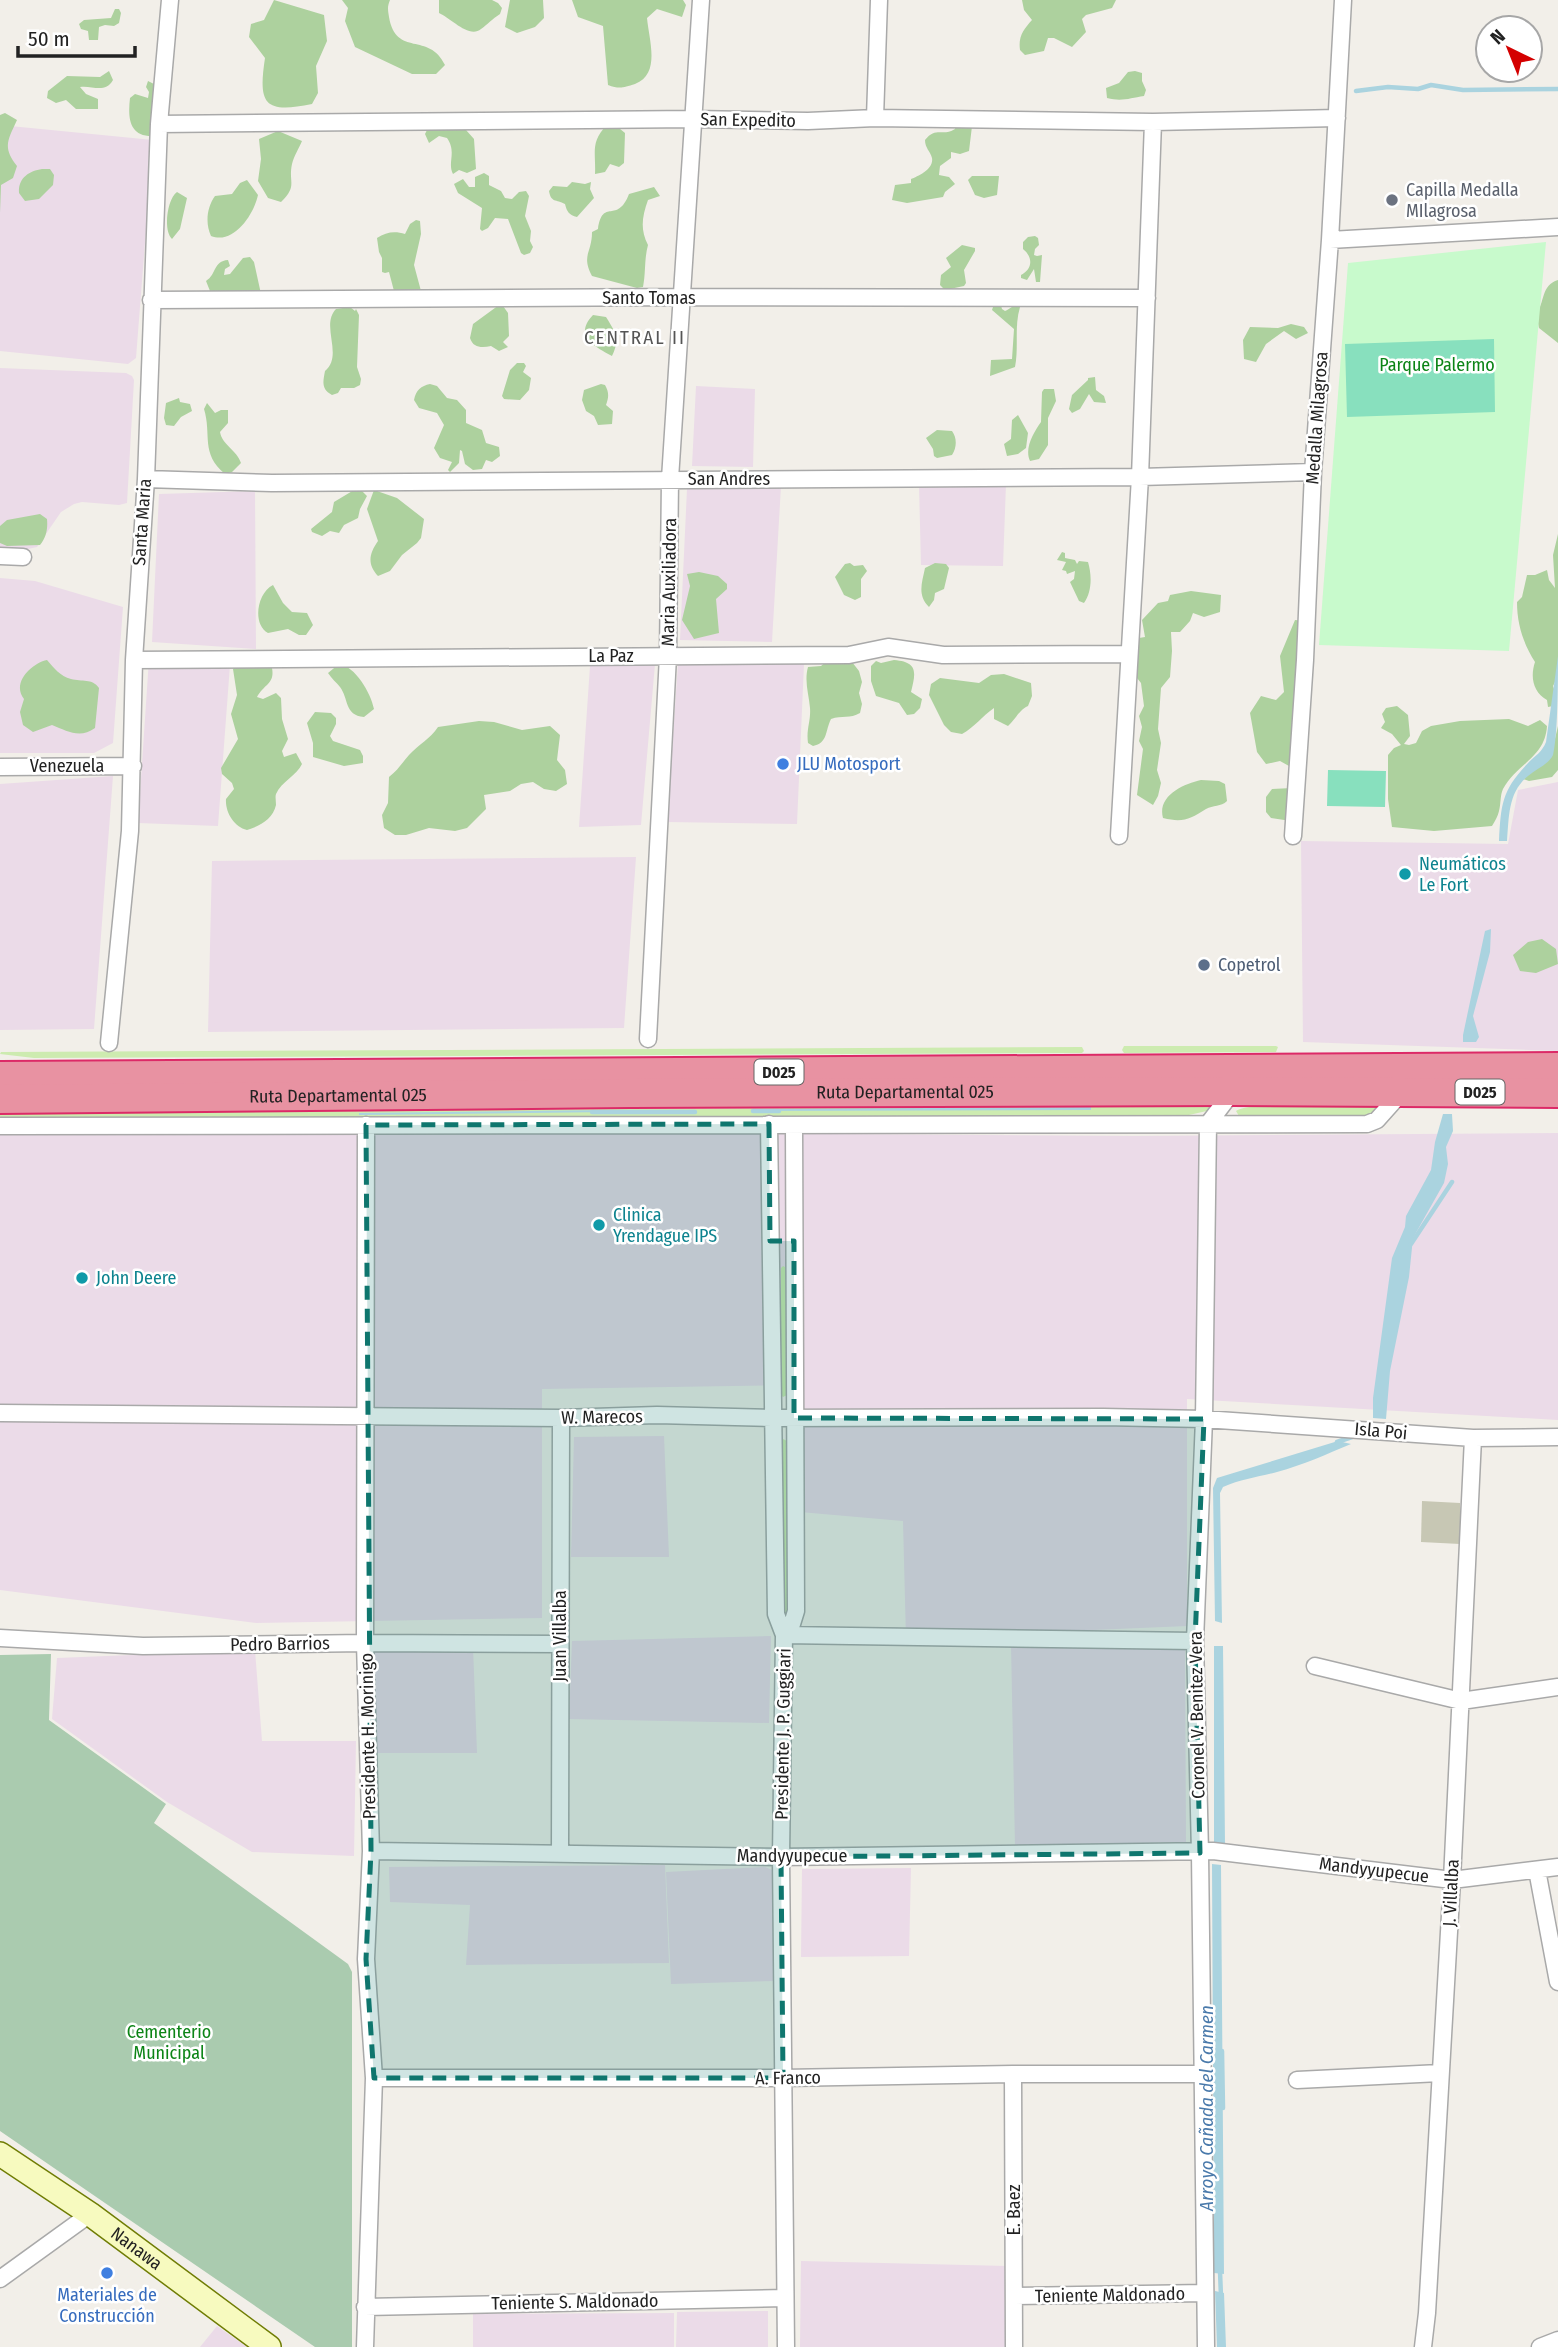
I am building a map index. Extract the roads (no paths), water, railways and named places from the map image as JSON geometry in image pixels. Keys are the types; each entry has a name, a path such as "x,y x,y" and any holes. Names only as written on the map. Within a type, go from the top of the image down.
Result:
{"highway":[{"name":"Ruta Departamental 025","path":"0,1076 1558,1067"},
{"name":"Ruta Departamental 025","path":"0,1099 1233,1091 1558,1093"}],"street":[{"name":"Santa Maria","path":"109,1043 130,831 134,660 146,479 159,124 170,0"},
{"name":"Maria Auxiliadora","path":"648,1039 668,656 670,479 701,0"},
{"path":"874,118 879,0"},
{"name":"Medalla Milagrosa","path":"1293,836 1343,0"},
{"name":"San Expedito","path":"159,124 693,119 808,121 874,118 1153,122 1337,118"},
{"path":"1119,836 1140,477 1153,122"},
{"path":"1330,240 1558,227"},
{"name":"Santo Tomas","path":"151,300 1147,298"},
{"name":"San Andres","path":"146,479 272,483 1140,477 1313,472"},
{"path":"0,556 23,557"},
{"name":"La Paz","path":"134,660 849,655 888,647 943,655 1129,654"},
{"name":"Venezuela","path":"0,767 133,766"},
{"path":"1208,1124 1233,1091"},
{"path":"0,1126 1367,1124 1377,1120 1403,1091"},
{"path":"769,1124 776,1614 784,1635 1195,1641"},
{"name":"Coronel V. Benitez Vera","path":"1206,2347 1202,2074 1207,1852 1195,1641 1205,1419 1208,1124"},
{"name":"Presidente H. Morinigo","path":"365,2347 374,2078 366,1959 371,1851 365,1643 366,1125"},
{"name":"Presidente J. P. Guggiari","path":"786,2347 781,1857 784,1635 792,1624 796,1611 794,1125"},
{"path":"770,1241 794,1241"},
{"name":"W. Marecos","path":"0,1413 561,1418 657,1415 772,1418 1205,1419"},
{"name":"Juan Villalba","path":"559,1853 561,1418"},
{"name":"Isla Poi","path":"1205,1419 1473,1438 1558,1437"},
{"name":"J. Villalba","path":"1423,2347 1452,1880 1473,1438"},
{"name":"Pedro Barrios","path":"0,1638 143,1646 560,1644"},
{"path":"1315,1666 1461,1701 1558,1687"},
{"name":"Mandyyupecue","path":"371,1851 781,1857 1207,1852 1452,1880 1558,1867"},
{"path":"1537,1870 1558,1983"},
{"path":"1297,2081 1440,2073"},
{"name":"E. Baez","path":"1013,2074 1014,2347"},
{"name":"A. Franco","path":"374,2078 1202,2074"},
{"name":"Nanawa","path":"0,2154 90,2214 269,2347"},
{"path":"0,2279 90,2214"},
{"name":"Teniente Maldonado","path":"1014,2296 1205,2293"},
{"name":"Teniente S. Maldonado","path":"365,2307 785,2298"},
{"path":"1540,2347 1558,2340"}],"water":[{"path":"1558,656 1557,721 1553,755 1521,782 1513,797 1507,841 1499,841 1502,807 1508,789 1546,742"},
{"path":"1491,929 1490,952 1473,1016 1479,1037 1476,1042 1463,1042 1485,931"},
{"path":"1091,1107 1091,1110 761,1111 761,1109"},
{"path":"611,1112 359,1115 359,1113"},
{"path":"1443,1114 1452,1114 1453,1131 1446,1147 1448,1164 1444,1183 1413,1238 1409,1277 1390,1371 1386,1419 1373,1418 1373,1398 1392,1258 1405,1227 1406,1216 1431,1170"},
{"path":"1338,1441 1351,1444 1296,1466 1223,1487 1220,1493 1222,1623 1215,1621 1213,1488 1217,1478"},
{"path":"1214,1646 1223,1646 1225,1844 1214,1843"},
{"path":"1212,1864 1221,1865 1224,2274 1214,2273"},
{"path":"1215,2291 1224,2293 1226,2347 1217,2347"}],"waterway":[{"path":"1356,91 1388,87 1418,89 1431,85 1463,90 1558,89"},
{"path":"753,1111 779,1111"},
{"path":"592,1112 695,1112"},
{"name":"Arroyo Cañada del Carmen","path":"1411,1244 1452,1182"},
{"name":"Arroyo Cañada del Carmen","path":"1337,1442 1355,1436"},
{"name":"Arroyo Cañada del Carmen","path":"1222,2051 1223,2108"},
{"name":"Arroyo Cañada del Carmen","path":"1220,2271 1221,2297"}],"place":[{"name":"Capilla Medalla MIlagrosa","path":"1392,200"},
{"name":"JLU Motosport","path":"783,764"},
{"name":"Neumáticos Le Fort","path":"1405,874"},
{"name":"Copetrol","path":"1204,965"},
{"name":"Clinica Yrendague IPS","path":"599,1225"},
{"name":"John Deere","path":"82,1278"},
{"name":"Materiales de Construcción","path":"107,2273"}],"district":[{"name":"CENTRAL II","path":"635,337"}],"park label":[{"name":"Parque Palermo","path":"1437,365"},
{"name":"Cementerio Municipal","path":"169,2042"}]}
